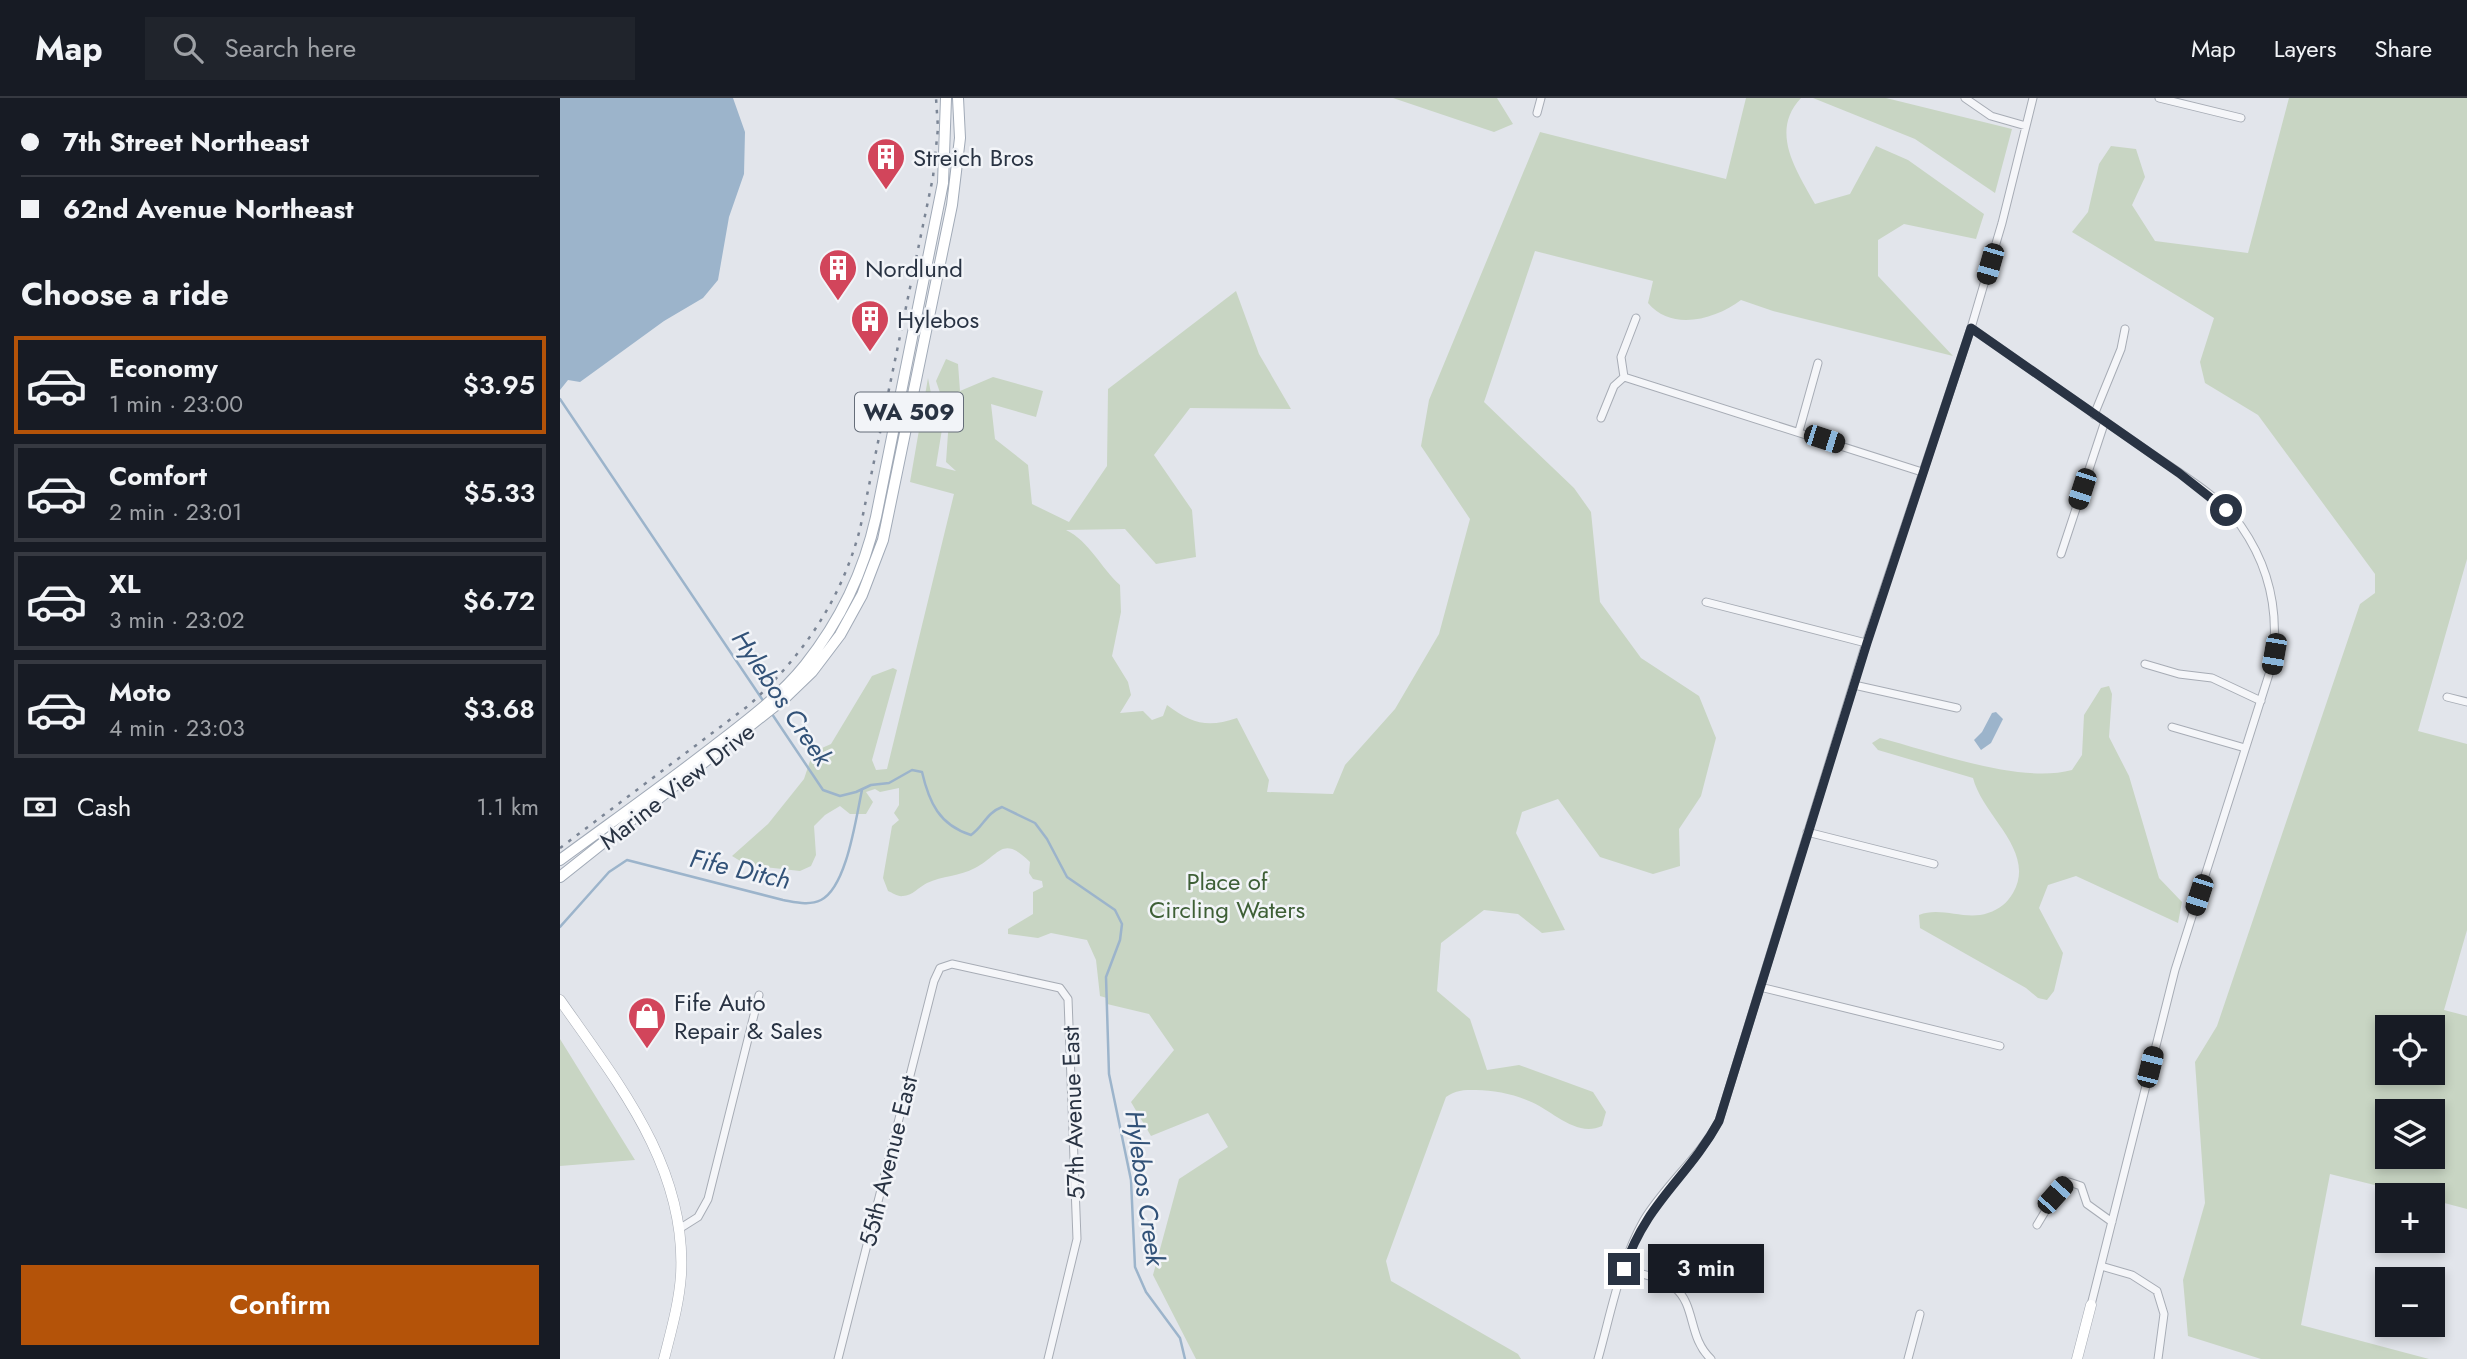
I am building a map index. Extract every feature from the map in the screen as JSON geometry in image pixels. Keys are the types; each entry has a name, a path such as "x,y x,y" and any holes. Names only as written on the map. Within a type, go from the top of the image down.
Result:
{"main road":[{"name":"Marine View Drive","path":"782,696 835,622 852,588 872,534 943,183 947,141 946,98"},
{"name":"Marine View Drive","path":"560,877 812,672 840,635 862,595 883,540 952,205 960,138 958,98"},
{"name":"Marine View Drive","path":"560,860 756,719"},
{"path":"560,1000 655,1145 668,1177 680,1228 679,1290 664,1359"},
{"path":"2077,1359 2091,1305"}],"street":[{"path":"1537,113 1541,98"},
{"path":"1965,98 1991,116 2026,126"},
{"path":"1598,1359 1624,1269 1644,1220 1707,1143 1719,1121 1867,643 1971,328 2032,98"},
{"path":"2159,98 2241,118"},
{"path":"1624,377 1621,357 1636,318"},
{"path":"1971,328 2105,421 2226,510 2252,543 2272,596 2276,630 2274,654 2175,970 2091,1305"},
{"path":"2094,415 2117,360 2125,329"},
{"path":"1799,431 1818,363"},
{"path":"1624,377 1922,472"},
{"path":"1601,418 1614,386 1624,377"},
{"path":"2061,554 2105,421"},
{"path":"1706,602 1867,643"},
{"path":"2145,664 2179,674 2212,678 2261,701"},
{"path":"1854,685 1956,708"},
{"path":"2446,697 2467,702"},
{"path":"2172,727 2245,748"},
{"path":"1807,832 1934,864"},
{"name":"57th Avenue East","path":"942,966 964,965 1060,988 1068,999 1077,1239 1048,1359"},
{"name":"55th Avenue East","path":"838,1359 930,995 942,966"},
{"path":"1760,987 2000,1046"},
{"path":"680,1228 698,1217 708,1199 759,995"},
{"path":"2037,1225 2055,1195 2069,1182 2081,1186 2087,1204 2112,1222"},
{"path":"2101,1266 2132,1275 2152,1286 2160,1297 2164,1314 2158,1359"},
{"path":"1624,1269 1675,1288 1686,1303 1694,1337 1711,1359"},
{"path":"1908,1359 1920,1314"}],"green space":[{"path":"1393,98 1497,98 1513,124 1494,132"},
{"name":"Place of Circling Waters","path":"1746,98 1801,98 1787,124 1787,138 1794,165 1815,204 1850,194 1876,146 1908,160 1984,214 1976,239 1904,224 1878,240 1878,276 1953,356 1773,311 1741,300 1707,317 1681,320 1669,317 1648,303 1653,281 1535,251 1484,402 1574,488 1591,512 1600,602 1641,658 1699,696 1716,738 1701,796 1679,829 1680,866 1653,874 1600,857 1558,799 1522,812 1516,833 1565,930 1542,933 1518,914 1484,910 1441,943 1437,991 1470,1019 1487,1070 1519,1065 1593,1092 1606,1112 1602,1126 1592,1129 1574,1126 1538,1105 1503,1093 1463,1090 1446,1097 1386,1261 1391,1281 1518,1354 1521,1359 1196,1359 1153,1275 1179,1179 1228,1147 1208,1113 1151,1136 1131,1102 1174,1050 1149,1014 1107,1004 1107,998 1100,996 1096,960 1087,940 1051,933 1038,938 1008,934 1008,929 1033,914 1033,892 1043,887 1042,881 1033,879 1029,873 1030,862 1013,849 1007,848 975,868 927,883 909,895 899,896 888,891 883,878 892,826 899,820 894,813 899,805 899,788 866,792 873,802 866,814 850,814 840,806 825,815 814,826 816,855 811,866 800,871 747,865 732,856 768,824 804,779 813,752 831,744 872,676 893,668 897,670 872,760 876,770 887,769 954,494 910,482 928,378 935,414 943,423 936,466 956,471 946,462 949,419 936,381 946,359 958,364 960,391 993,377 1043,391 1036,417 991,404 995,439 1028,465 1032,504 1069,522 1107,466 1108,389 1236,291 1259,354 1291,409 1190,408 1154,455 1192,510 1196,557 1156,564 1125,529 1066,530 1088,548 1120,585 1121,612 1112,656 1128,682 1131,695 1120,713 1143,711 1152,720 1163,716 1167,705 1200,722 1217,723 1237,718 1269,780 1267,792 1333,794 1345,765 1395,709 1439,634 1470,519 1421,446 1429,400 1540,132 1726,179"},
{"path":"1813,98 1886,98 2012,129 1995,193 1915,139"},
{"path":"2289,98 2467,98 2467,559 2418,731 2467,744 2467,930 2444,1010 2467,1016 2467,1209 2445,1203 2445,1183 2375,1183 2375,1185 2330,1174 2301,1325 2429,1359 2261,1359 2188,1336 2183,1280 2205,1203 2195,1062 2217,1026 2360,604 2375,593 2375,574 2258,415 2205,383 2200,362 2214,318 2072,232 2088,212 2099,164 2111,146 2136,149 2145,177 2132,205 2155,241 2248,253"},
{"path":"2109,686 2112,694 2109,737 2129,776 2159,878 2182,902 2178,923 2076,876 2048,885 2039,908 2063,953 2054,991 2047,1000 2038,998 2026,988 1920,928 1919,915 1927,913 1979,915 2000,908 2013,893 2019,878 2018,863 2014,848 1987,807 1973,778 1878,750 1872,743 1880,738 2003,770 2051,773 2072,770 2082,755 2084,715 2101,688"},
{"path":"560,1039 635,1160 560,1166"}],"water":[{"path":"560,98 733,98 745,132 744,174 729,217 718,280 703,298 664,321 580,382 568,380 560,390"},
{"path":"1996,712 2003,719 1991,743 1981,750 1974,740 1982,732 1992,713"}],"waterway":[{"name":"Hylebos Creek","path":"560,399 764,702"},
{"name":"Hylebos Creek","path":"772,714 823,790 840,796 871,785 889,783 912,770 922,772 932,802 943,819 951,825 971,835 992,813 1002,807 1035,823 1047,839 1067,877 1115,910 1122,924 1120,940 1106,977 1109,1074 1131,1180 1135,1267 1146,1292 1180,1338 1185,1359"},
{"name":"Fife Ditch","path":"560,927 609,872 627,860 783,900 807,903 821,900 830,893 844,867 862,790"}],"railway":[{"path":"560,848 748,706 786,668 830,604 842,580 860,529 933,177 938,128 936,98"}],"place":[{"name":"Streich Bros","path":"886,191"},
{"name":"Nordlund","path":"838,302"},
{"name":"Hylebos","path":"870,353"},
{"name":"Fife Auto Repair & Sales","path":"647,1050"}],"route":[{"path":"1624,1269 1644,1220 1707,1143 1719,1121 1867,643 1971,328 2179,473 2226,510"}]}
